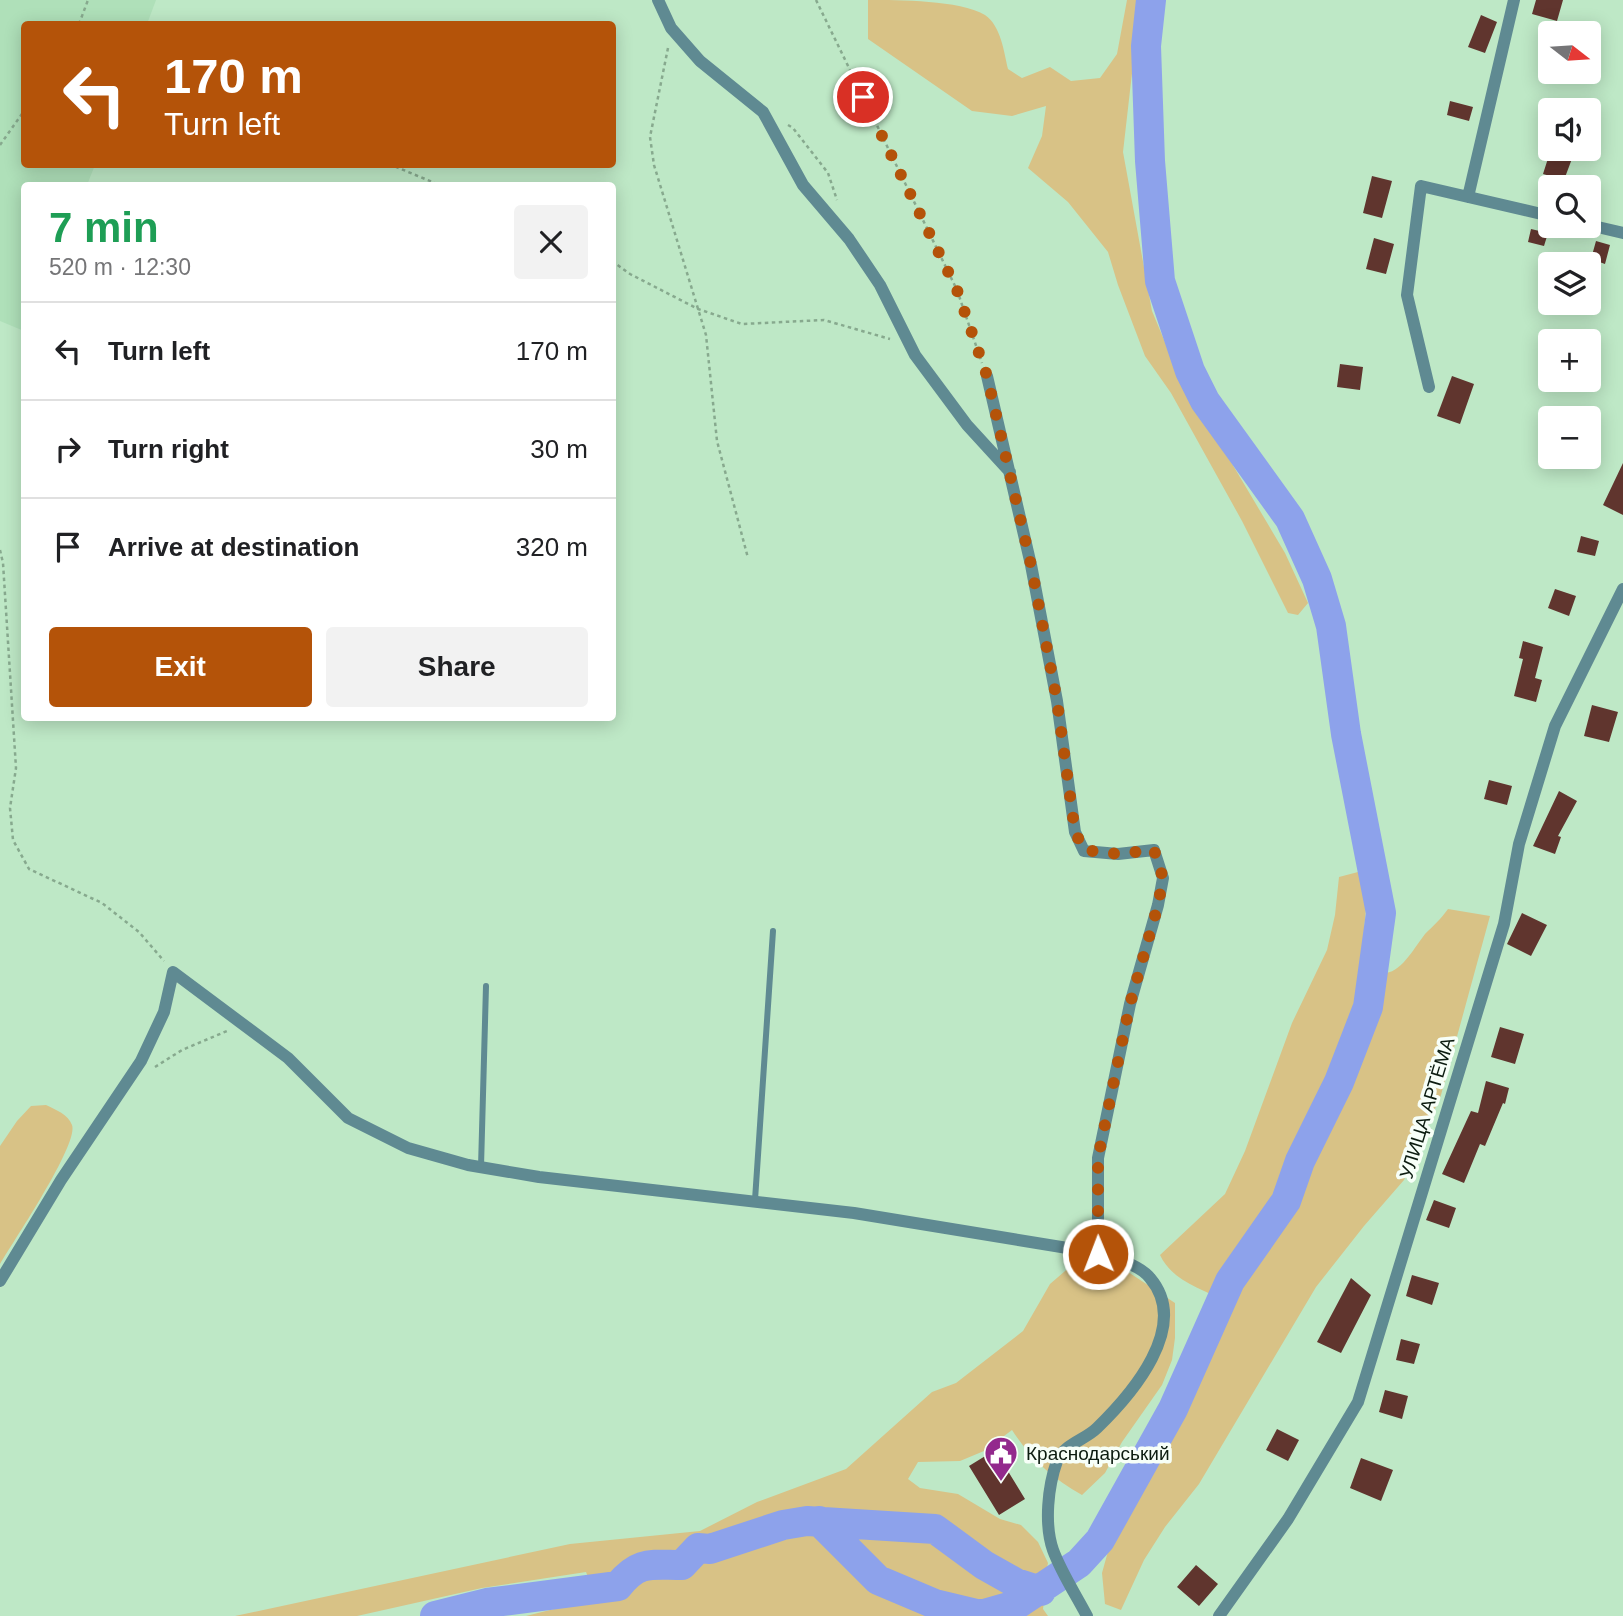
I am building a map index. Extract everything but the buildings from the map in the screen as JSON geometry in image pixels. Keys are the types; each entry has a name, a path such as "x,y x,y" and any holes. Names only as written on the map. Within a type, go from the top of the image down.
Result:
{"street":[{"path":"658,0 671,28 700,61 763,112 803,185 849,239 880,285 910,344 967,425 1011,473"},
{"path":"1468,197 1514,0"},
{"path":"1429,387 1407,295 1420,186 1538,213"},
{"path":"1601,228 1623,233"},
{"path":"987,376 1011,473 1055,687 1075,832 1084,850 1118,854 1154,850 1163,878 1130,1004 1098,1158 1098,1254"},
{"name":"УЛИЦА АРТЁМА","path":"1219,1616 1288,1519 1358,1402 1504,924 1519,844 1555,726 1623,589"},
{"path":"0,1281 61,1180 141,1060 164,1012 173,972 288,1058 348,1118 408,1148 481,1167 539,1177 854,1213 1098,1254 1125,1262 1149,1276 1163,1298 1162,1336 1144,1375 1096,1430 1064,1450 1058,1459 1048,1497 1052,1548 1087,1616"}],"lane":[{"path":"755,1200 773,931"},
{"path":"481,1167 486,986"}],"path":[{"path":"80,21 88,0"},
{"path":"816,0 957,290 987,376"},
{"path":"671,28 650,138 654,165 706,335 717,440 748,558"},
{"path":"763,112 793,128 828,173 836,199"},
{"path":"0,145 21,115"},
{"path":"399,168 432,182"},
{"path":"616,264 698,309 741,324 824,320 910,344"},
{"path":"0,550 16,768 10,808 13,840 29,869 102,903 139,932 173,972"},
{"path":"150,1070 182,1050 242,1026"}],"shaded area":[{"path":"0,0 156,0 148,21 21,21 21,168 94,168 88,182 21,182 21,330 0,321"},
{"path":"868,0 929,2 974,10 985,15 995,26 1008,69 1022,78 1050,67 1071,81 1100,78 1117,54 1127,0 1165,0 1135,47 1123,152 1152,311 1177,371 1285,553 1308,603 1298,615 1288,613 1242,521 1171,393 1145,356 1108,252 1068,202 1028,168 1042,136 1046,106 1012,116 972,111 868,39"},
{"path":"1358,872 1368,886 1361,964 1372,971 1391,972 1399,967 1448,909 1490,916 1441,1095 1404,1180 1316,1287 1199,1484 1165,1527 1144,1560 1121,1610 1105,1604 1102,1573 1112,1537 1187,1409 1196,1369 1227,1302 1180,1278 1160,1255 1225,1194 1245,1151 1292,1023 1327,950 1335,915 1339,877"},
{"path":"46,1105 68,1118 72,1125 71,1136 56,1172 0,1264 0,1146 31,1106"},
{"path":"1079,1259 1110,1260 1175,1303 1172,1360 1162,1385 1122,1442 1105,1473 1082,1495 1043,1467 1012,1430 984,1451 960,1461 918,1462 908,1479 920,1488 958,1494 1000,1519 1021,1525 1038,1542 1048,1563 1043,1609 1048,1616 526,1616 554,1609 592,1587 586,1572 482,1588 357,1616 235,1616 570,1544 700,1531 757,1502 846,1469 932,1392 956,1383 1023,1331 1050,1284","holes":["827,1520 844,1525 935,1529 984,1565 1016,1583 1040,1591 1016,1605 981,1615 935,1604 878,1580 819,1522"]},
{"path":"844,1532 888,1532 938,1541 999,1580 1013,1595 996,1604 965,1607 889,1577 853,1546"}],"waterway":[{"path":"819,1521 878,1580 935,1604 981,1615 1016,1605 1079,1563 1100,1540 1173,1409 1230,1281 1286,1201 1300,1161 1339,1082 1368,1007 1381,913 1346,734 1331,626 1317,579 1290,519 1205,401 1190,371 1160,281 1150,161 1146,46 1151,0"},
{"path":"435,1616 487,1603 618,1586 639,1568 682,1565 698,1548 710,1549 783,1525 807,1521 935,1529 984,1565 1016,1583 1041,1591"}],"place":[{"name":"Краснодарський","path":"1001,1483"}],"route":[{"path":"863,97 957,290 987,376 1031,565 1057,701 1075,832 1084,850 1118,854 1154,850 1163,878 1130,1004 1098,1158 1098,1254"}]}
